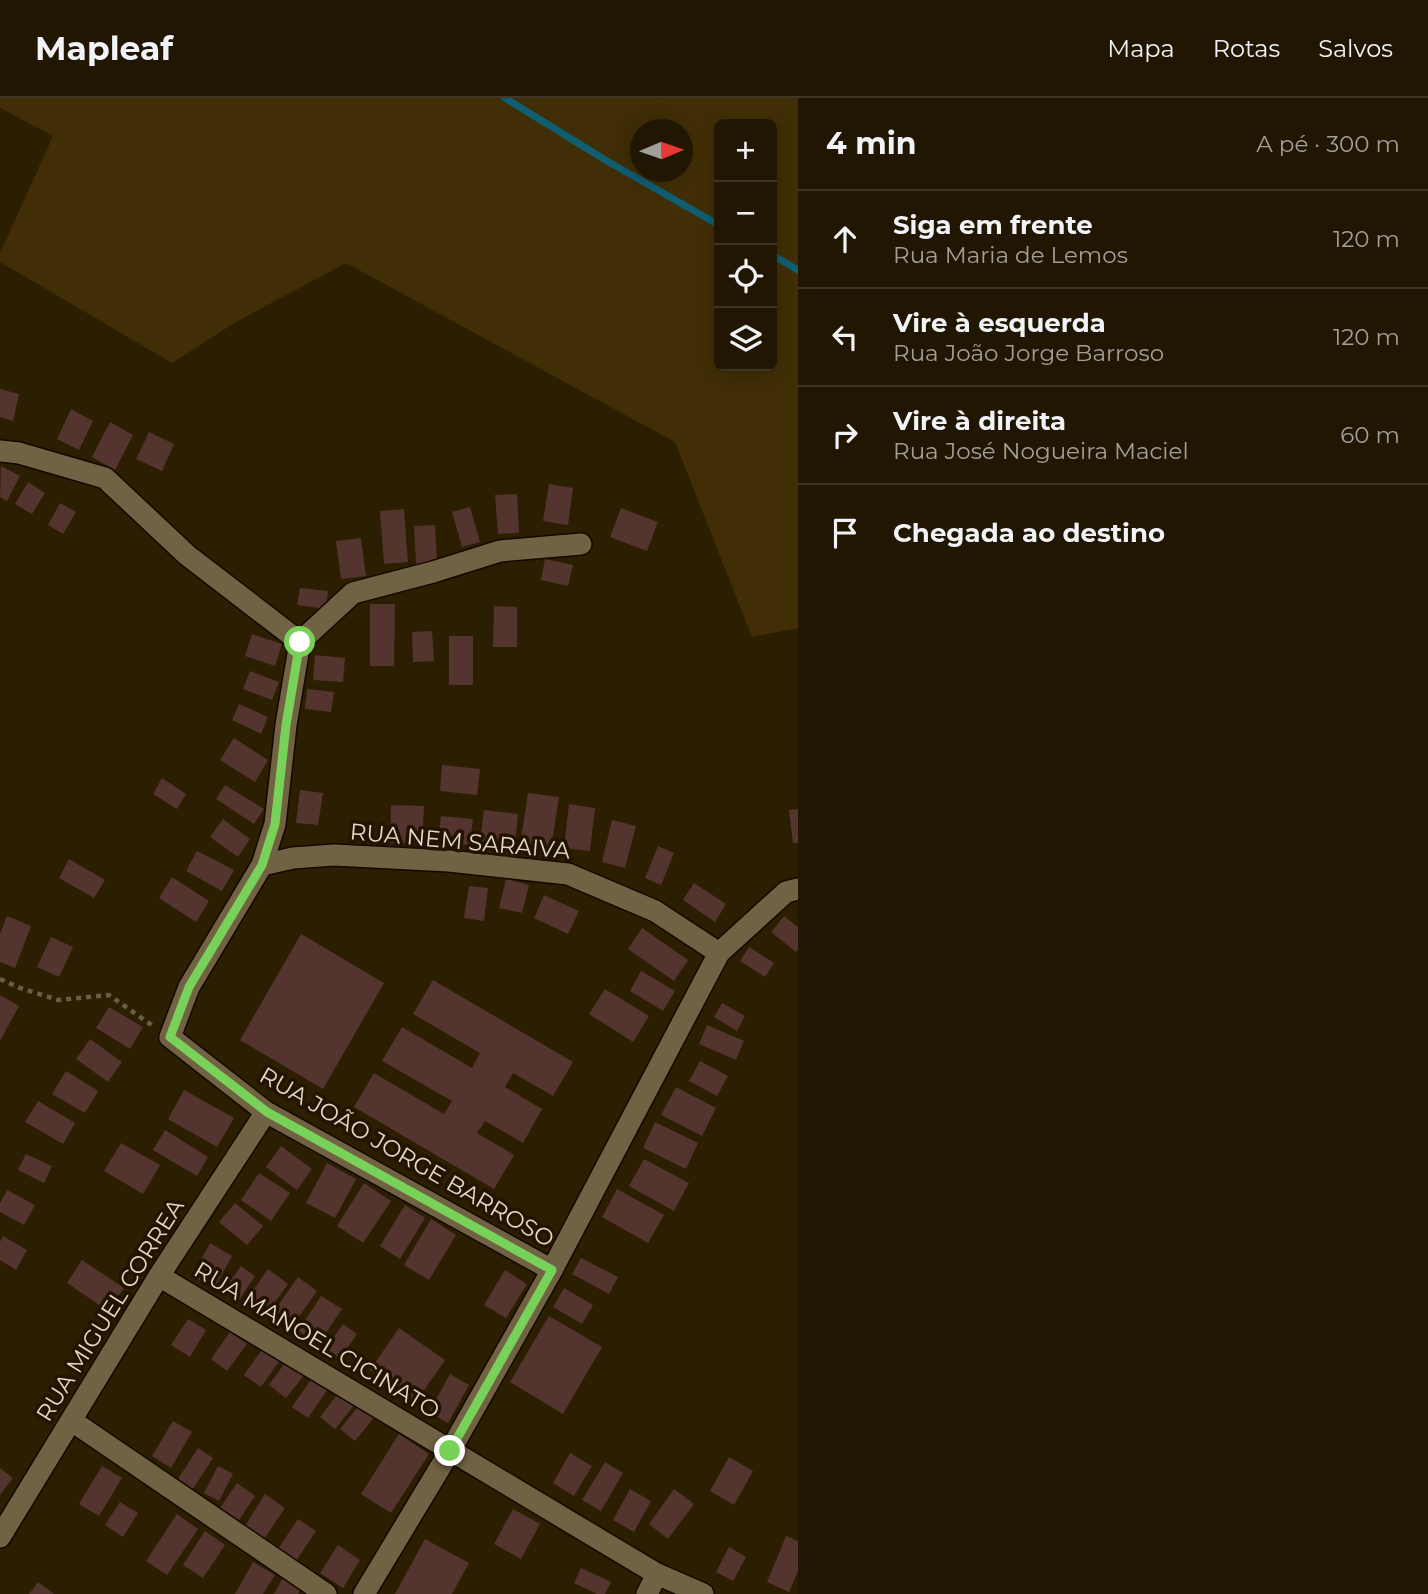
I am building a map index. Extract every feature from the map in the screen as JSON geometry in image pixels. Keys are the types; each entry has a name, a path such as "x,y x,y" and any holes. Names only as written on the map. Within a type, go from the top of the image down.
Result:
{"street":[{"path":"0,451 19,453 105,478 187,555 300,642"},
{"path":"170,1037 189,987 262,865 275,824 286,725 300,642 353,593 500,551 581,544"},
{"name":"RUA NEM SARAIVA","path":"262,865 293,858 334,855 449,861 568,874 656,911 719,953"},
{"path":"364,1594 450,1451 552,1270 719,953 786,892 798,889"},
{"name":"RUA JOÃO JORGE BARROSO","path":"170,1037 267,1112 552,1270"},
{"name":"RUA MIGUEL CORREA","path":"0,1537 159,1276 267,1112"},
{"name":"RUA MANOEL CICINATO","path":"159,1276 657,1574 703,1594"},
{"path":"72,1421 326,1594"},
{"path":"647,1594 657,1574"}],"path":[{"path":"0,979 58,1000 109,995 170,1037"}],"shaded area":[{"path":"0,98 798,98 798,628 752,637 675,442 346,263 236,322 172,363 0,262 0,253 53,136 0,108"}],"building":[{"path":"0,389 19,394 13,421 0,417"},
{"path":"71,409 93,421 79,450 57,439"},
{"path":"110,422 133,435 115,470 92,457"},
{"path":"149,432 174,444 162,471 136,459"},
{"path":"1,466 20,476 7,501 0,497"},
{"path":"28,482 45,493 32,514 15,504"},
{"path":"549,484 573,488 568,525 543,521"},
{"path":"517,494 519,533 498,534 495,495"},
{"path":"60,503 76,512 63,534 48,525"},
{"path":"470,507 480,542 462,547 452,512"},
{"path":"621,508 658,522 647,551 610,537"},
{"path":"404,509 408,562 384,564 380,511"},
{"path":"435,525 437,563 416,564 414,526"},
{"path":"361,538 366,576 341,579 336,541"},
{"path":"545,559 573,565 568,586 541,580"},
{"path":"300,588 328,591 326,609 297,605"},
{"path":"370,604 395,604 394,666 370,666"},
{"path":"494,606 517,607 517,647 493,647"},
{"path":"432,631 434,661 413,662 412,632"},
{"path":"252,634 282,644 275,666 245,656"},
{"path":"449,636 473,636 473,685 449,685"},
{"path":"315,655 345,658 343,682 313,680"},
{"path":"250,671 279,682 272,700 243,689"},
{"path":"307,689 334,692 331,712 305,709"},
{"path":"239,704 268,717 261,734 232,720"},
{"path":"234,738 268,760 255,782 220,760"},
{"path":"442,765 480,769 477,795 440,791"},
{"path":"162,778 186,794 177,809 153,794"},
{"path":"225,785 264,809 254,824 216,799"},
{"path":"300,790 323,793 318,825 296,823"},
{"path":"528,793 559,797 551,849 520,845"},
{"path":"569,804 595,808 590,851 564,848"},
{"path":"391,805 424,806 422,844 390,843"},
{"path":"798,809 798,843 793,843 789,810"},
{"path":"484,810 518,814 514,854 479,850"},
{"path":"441,816 473,819 470,845 438,842"},
{"path":"223,819 250,839 238,857 210,837"},
{"path":"612,820 636,826 625,868 602,862"},
{"path":"658,846 674,853 661,885 645,878"},
{"path":"197,851 234,870 222,891 186,871"},
{"path":"69,859 105,880 94,898 59,878"},
{"path":"172,877 209,901 196,922 159,898"},
{"path":"506,879 529,885 522,913 499,908"},
{"path":"694,883 726,904 715,922 683,900"},
{"path":"469,886 488,888 484,921 464,918"},
{"path":"544,895 579,911 568,934 534,918"},
{"path":"7,916 31,926 15,968 0,962 0,934"},
{"path":"784,916 798,927 796,952 771,932"},
{"path":"642,928 688,960 674,981 628,949"},
{"path":"301,934 384,983 323,1089 240,1040"},
{"path":"51,937 73,947 59,977 37,967"},
{"path":"749,947 774,963 765,977 740,961"},
{"path":"641,971 675,991 663,1011 630,991"},
{"path":"433,980 573,1062 553,1096 513,1073 505,1087 542,1109 523,1143 485,1121 477,1133 514,1155 494,1189 354,1107 374,1073 444,1114 452,1101 382,1061 402,1027 472,1068 480,1053 413,1014"},
{"path":"605,989 649,1016 633,1042 589,1014"},
{"path":"0,995 19,1006 0,1041"},
{"path":"722,1003 745,1016 737,1031 714,1017"},
{"path":"109,1007 143,1027 130,1049 96,1028"},
{"path":"707,1025 744,1041 736,1060 699,1044"},
{"path":"90,1039 122,1062 108,1082 76,1059"},
{"path":"700,1061 728,1076 717,1096 689,1081"},
{"path":"66,1071 98,1091 85,1113 52,1094"},
{"path":"676,1087 716,1108 702,1136 661,1115"},
{"path":"184,1090 234,1118 217,1147 168,1119"},
{"path":"38,1101 75,1123 63,1144 25,1122"},
{"path":"655,1122 698,1143 686,1169 643,1148"},
{"path":"165,1130 208,1157 197,1176 153,1150"},
{"path":"121,1143 160,1165 143,1194 104,1171"},
{"path":"281,1146 312,1169 297,1190 266,1167"},
{"path":"26,1154 52,1166 44,1183 18,1170"},
{"path":"644,1159 689,1183 674,1211 629,1186"},
{"path":"327,1163 356,1179 335,1218 306,1203"},
{"path":"259,1173 290,1193 271,1221 241,1200"},
{"path":"364,1183 391,1201 363,1243 337,1226"},
{"path":"617,1189 664,1215 648,1243 602,1217"},
{"path":"7,1190 35,1205 24,1225 0,1212 0,1203"},
{"path":"235,1203 263,1226 247,1245 219,1222"},
{"path":"405,1205 425,1218 400,1259 380,1246"},
{"path":"431,1219 456,1235 429,1280 404,1265"},
{"path":"3,1236 27,1250 16,1270 0,1260 0,1242"},
{"path":"210,1243 232,1256 214,1289 192,1276"},
{"path":"581,1258 618,1277 609,1294 572,1274"},
{"path":"82,1260 124,1288 108,1311 67,1283"},
{"path":"241,1266 255,1276 239,1300 224,1290"},
{"path":"268,1269 288,1284 267,1313 247,1299"},
{"path":"505,1270 527,1284 506,1318 484,1305"},
{"path":"298,1277 317,1291 291,1328 272,1314"},
{"path":"564,1288 593,1305 582,1324 553,1307"},
{"path":"321,1296 342,1309 318,1345 298,1331"},
{"path":"549,1316 602,1347 563,1414 510,1382"},
{"path":"188,1319 206,1330 190,1357 171,1345"},
{"path":"343,1324 357,1334 340,1359 326,1348"},
{"path":"399,1328 445,1360 416,1402 370,1370"},
{"path":"230,1332 247,1344 227,1371 211,1359"},
{"path":"263,1348 280,1360 261,1387 244,1375"},
{"path":"287,1360 305,1374 286,1398 269,1385"},
{"path":"450,1374 469,1385 448,1423 429,1412"},
{"path":"314,1375 330,1386 308,1418 292,1407"},
{"path":"340,1391 356,1403 335,1429 320,1417"},
{"path":"361,1403 376,1415 355,1441 340,1429"},
{"path":"173,1421 192,1432 171,1468 152,1456"},
{"path":"399,1434 429,1454 391,1513 361,1494"},
{"path":"198,1448 213,1458 193,1489 178,1479"},
{"path":"570,1453 592,1466 574,1496 553,1483"},
{"path":"729,1457 753,1471 734,1505 710,1491"},
{"path":"605,1462 623,1473 601,1511 582,1500"},
{"path":"102,1466 122,1478 99,1516 79,1504"},
{"path":"218,1466 233,1474 219,1501 204,1493"},
{"path":"0,1468 13,1478 0,1495"},
{"path":"237,1483 255,1496 239,1520 220,1508"},
{"path":"630,1489 651,1501 634,1532 613,1520"},
{"path":"674,1489 694,1504 668,1539 649,1524"},
{"path":"265,1494 285,1508 264,1539 245,1526"},
{"path":"120,1502 138,1513 123,1537 105,1525"},
{"path":"513,1509 540,1524 521,1559 494,1544"},
{"path":"177,1514 198,1529 167,1575 146,1561"},
{"path":"298,1519 316,1531 294,1564 276,1552"},
{"path":"205,1531 225,1545 203,1578 183,1565"},
{"path":"786,1536 798,1541 798,1571 789,1592 767,1582"},
{"path":"425,1539 469,1563 452,1594 395,1594"},
{"path":"338,1545 360,1560 343,1588 320,1573"},
{"path":"729,1547 746,1557 733,1581 716,1572"},
{"path":"253,1562 275,1575 263,1594 235,1594"},
{"path":"581,1568 611,1582 605,1594 597,1594 574,1583"},
{"path":"282,1579 301,1589 298,1594 274,1594"},
{"path":"38,1582 54,1594 29,1594"}],"waterway":[{"path":"505,98 714,222"},
{"path":"777,258 798,270"}],"route":[{"path":"300,642 286,725 275,824 262,865 189,987 170,1037 267,1112 552,1270 450,1451"}]}
